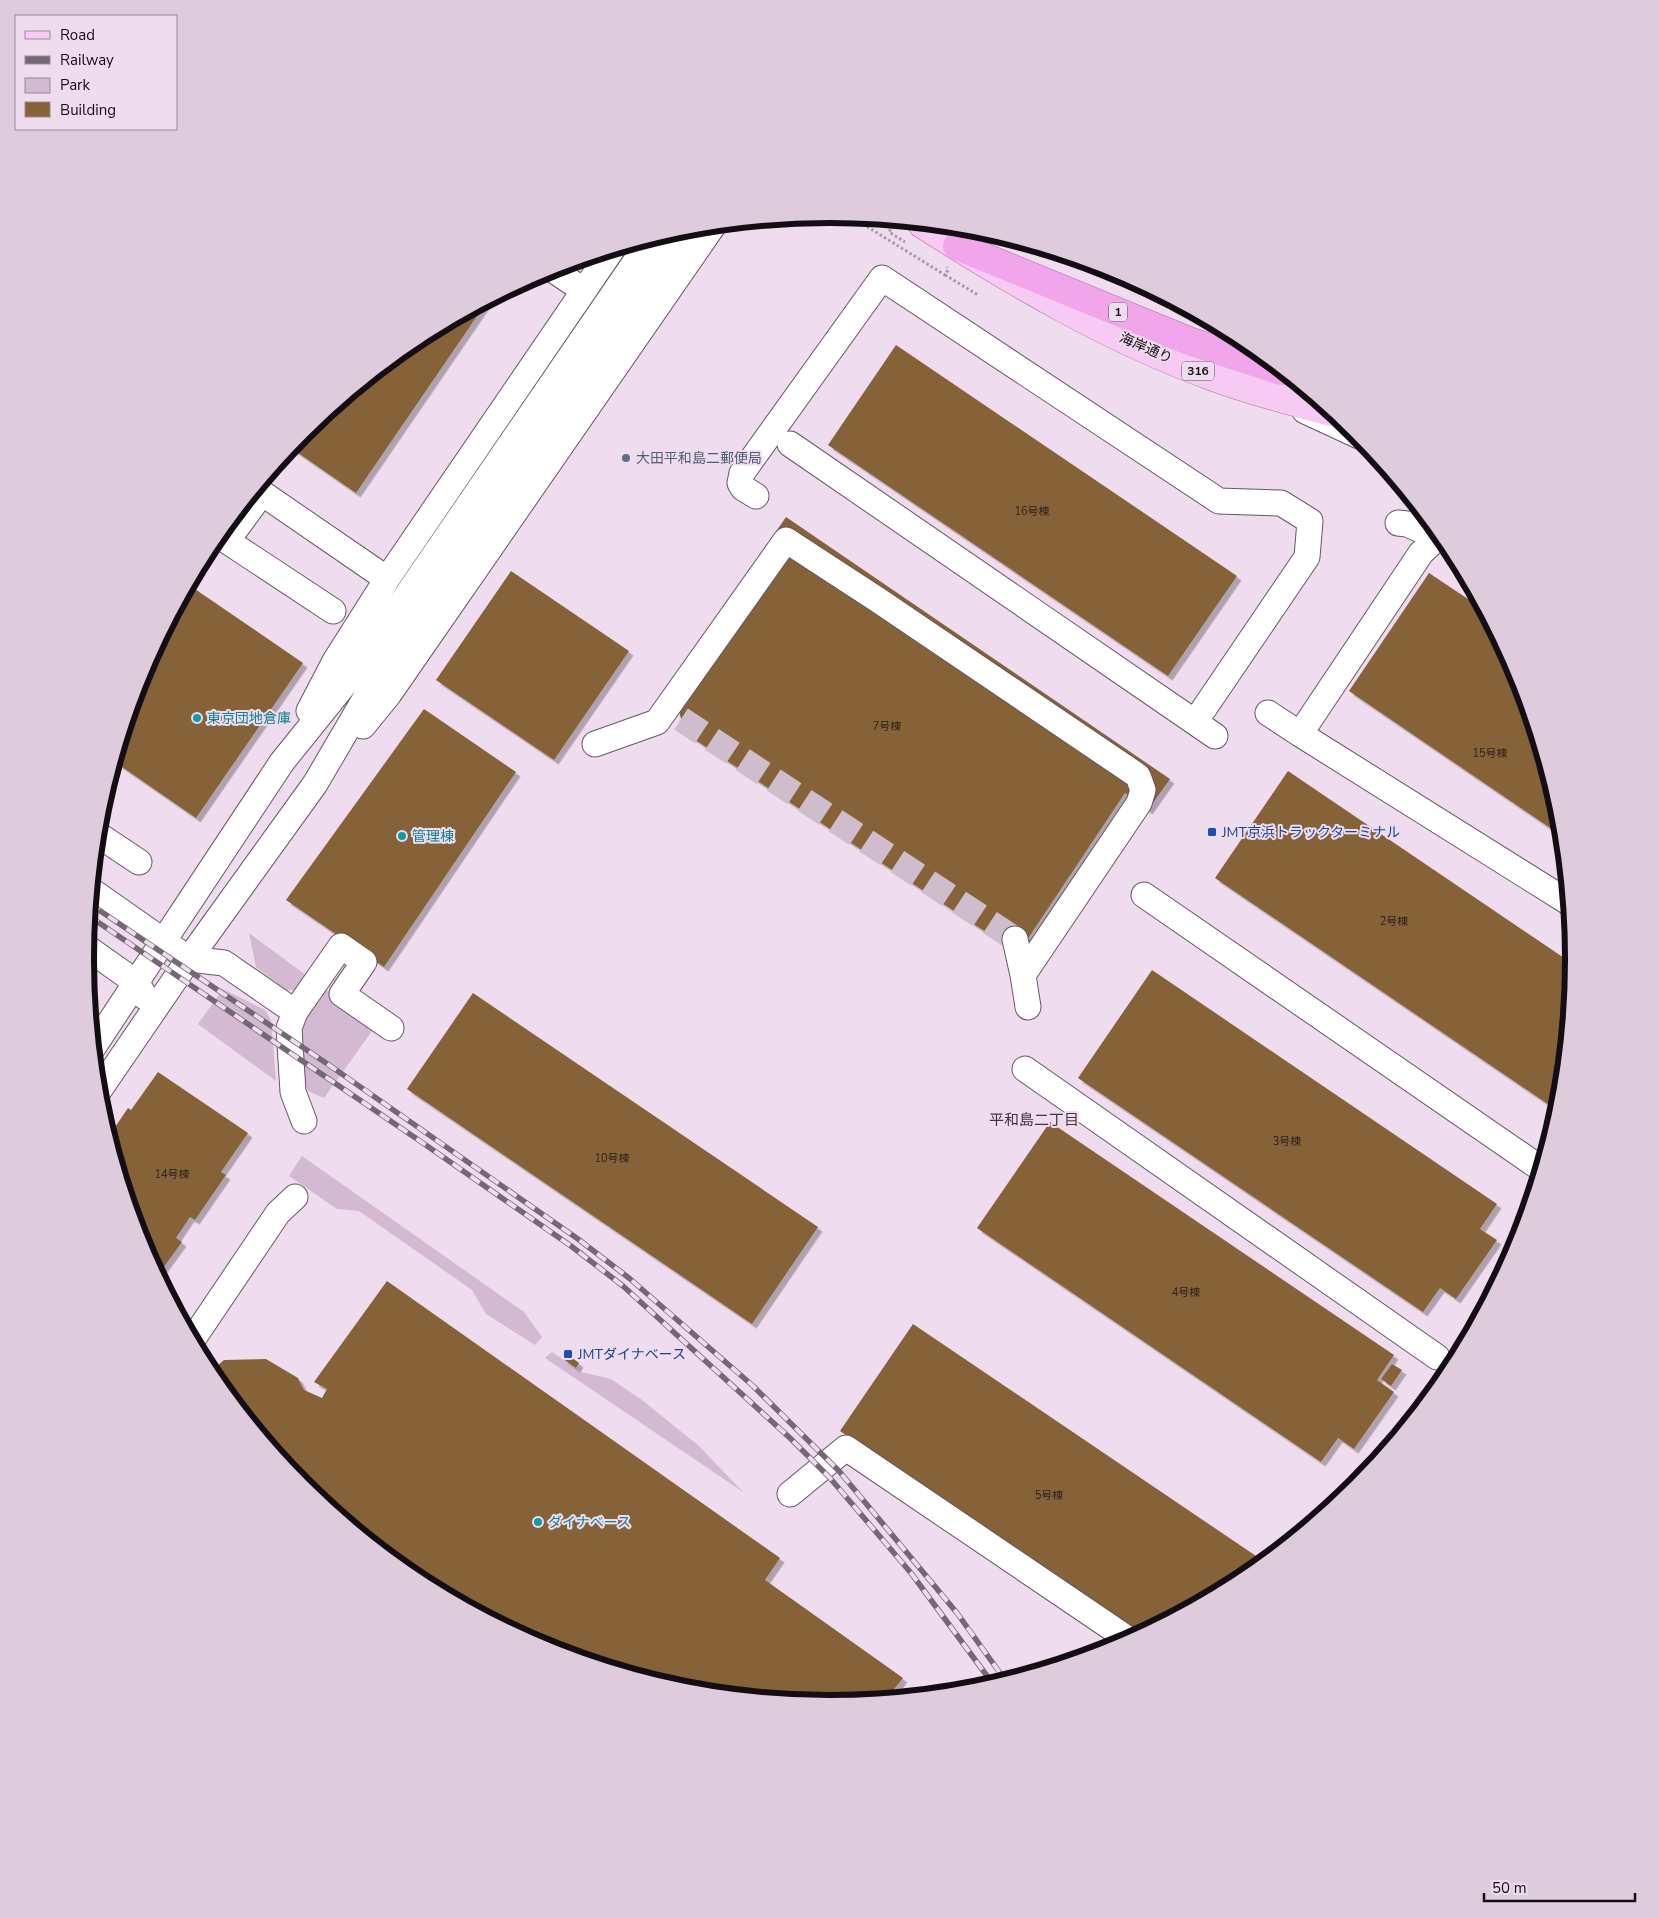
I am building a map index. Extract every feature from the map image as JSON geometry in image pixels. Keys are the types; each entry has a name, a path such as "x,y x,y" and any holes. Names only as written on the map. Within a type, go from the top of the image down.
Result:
{"highway":[{"name":"1","path":"952,257 1189,341 1279,384"}],"main road":[{"path":"914,233 952,257"},
{"path":"1279,384 1306,398"}],"street":[{"path":"105,1082 189,959 315,784 389,694 708,234"},
{"path":"282,762 352,675 679,239"},
{"path":"315,784 373,685 647,246"},
{"path":"98,1040 282,762 335,661 386,579 607,258"},
{"path":"560,274 583,290"},
{"path":"756,496 743,488 740,483 742,473 882,278 1219,501 1281,503 1310,521 1307,557 1195,722"},
{"path":"1279,384 1320,411"},
{"path":"790,444 1215,736"},
{"path":"261,492 386,579"},
{"path":"1398,523 1407,524 1428,532"},
{"path":"1300,734 1422,553 1430,535"},
{"path":"225,540 333,611"},
{"path":"656,722 786,540 1138,776 1143,790 1139,803 1023,975"},
{"path":"1268,713 1563,899"},
{"path":"595,744 656,722 681,719"},
{"path":"104,839 139,862"},
{"path":"97,894 189,959 224,963 295,1012"},
{"path":"1144,895 1535,1165"},
{"path":"1015,939 1028,1007"},
{"path":"304,1121 293,1092 288,1028 295,1012 341,946 364,962 342,994 391,1028"},
{"path":"94,953 137,983 153,1012"},
{"path":"1025,1069 1437,1357"},
{"path":"196,1334 278,1213 295,1197"},
{"path":"790,1494 846,1448 1120,1635"}],"path":[{"path":"864,224 978,294"},
{"path":"892,227 889,232 914,233"},
{"path":"945,275 952,257"}],"green space":[{"path":"249,933 307,976 306,991 286,990 256,967"},
{"path":"323,988 377,1024 324,1098 308,1091 300,1073 298,1011"},
{"path":"223,989 265,1010 271,1020 276,1081 198,1024"},
{"path":"302,1156 524,1312 542,1337 535,1345 486,1314 472,1290 359,1211 337,1209 289,1176"},
{"path":"552,1352 581,1372 611,1379 642,1400 699,1446 743,1492 545,1358"}],"building":[{"path":"480,312 356,493 297,452 344,406 382,375 421,347"},
{"path":"896,345 1237,576 1168,676 828,445"},
{"path":"786,517 1170,779 1148,810 1125,793 1029,937 1001,942 685,733 677,704 664,695"},
{"path":"511,571 629,651 554,760 436,680"},
{"path":"1429,573 1473,602 1509,677 1526,723 1540,769 1554,830 1349,691"},
{"name":"東京団地倉庫","path":"194,588 303,663 196,818 120,766 150,677"},
{"name":"管理棟","path":"424,709 516,772 384,967 286,900"},
{"path":"1288,771 1565,959 1564,1007 1559,1055 1550,1106 1215,878"},
{"path":"1152,970 1497,1204 1480,1229 1497,1240 1456,1299 1440,1288 1423,1312 1078,1078"},
{"path":"473,993 818,1227 752,1324 407,1089"},
{"path":"158,1072 248,1133 221,1172 226,1175 195,1220 190,1217 176,1238 182,1242 163,1268 150,1241 133,1195 114,1128 128,1108 131,1110"},
{"path":"1050,1122 1394,1355 1377,1380 1394,1392 1354,1449 1338,1438 1321,1462 977,1228"},
{"name":"ダイナベース","path":"387,1281 780,1558 765,1580 903,1678 892,1692 878,1693 830,1695 781,1693 733,1688 686,1681 639,1670 593,1656 548,1639 504,1619 421,1571 344,1512 276,1444 217,1366 224,1360 266,1359 298,1378 304,1390 322,1398 327,1389 314,1382"},
{"path":"913,1324 1258,1557 1197,1596 1132,1630 840,1431"},
{"path":"567,1354 579,1363 576,1368 563,1359"},
{"path":"1392,1364 1402,1370 1391,1386 1381,1379"}],"tunnel":[{"path":"681,719 1015,939"}],"railway":[{"path":"95,908 329,1065 578,1239 629,1278 752,1385 839,1471 957,1613 1001,1674"},
{"path":"95,920 420,1141 571,1246 623,1286 790,1438 830,1478 911,1573 988,1677"}],"place":[{"name":"大田平和島二郵便局","path":"626,458"},
{"name":"東京団地倉庫","path":"197,718"},
{"name":"JMT京浜トラックターミナル","path":"1212,832"},
{"name":"管理棟","path":"402,836"},
{"name":"JMTダイナベース","path":"568,1354"},
{"name":"ダイナベース","path":"538,1522"}],"district":[{"name":"平和島二丁目","path":"1034,1120"}]}
